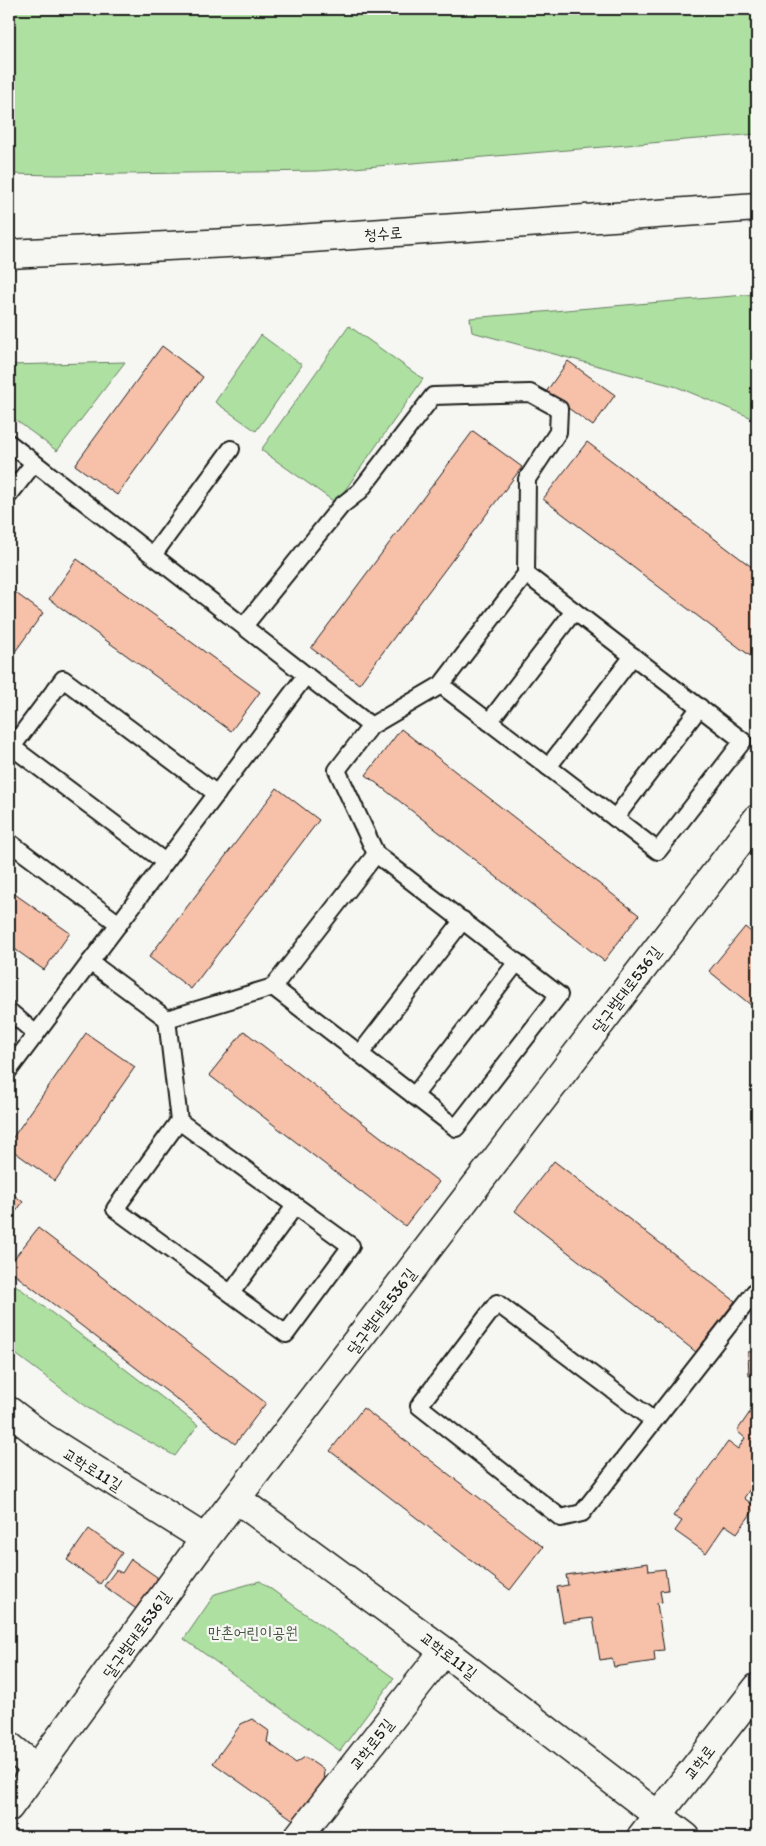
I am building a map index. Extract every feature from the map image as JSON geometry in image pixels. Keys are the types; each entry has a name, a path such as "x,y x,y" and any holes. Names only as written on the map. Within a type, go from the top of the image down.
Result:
{"street":[{"name":"청수로","path":"9,254 268,242 757,208"},
{"name":"달구벌대로536길","path":"9,1808 205,1539 757,819"},
{"name":"교학로11길","path":"9,1410 43,1437 205,1539"},
{"name":"교학로11길","path":"237,1499 444,1651 686,1837"},
{"name":"교학로5길","path":"298,1837 444,1651"},
{"name":"교학로","path":"641,1837 757,1688"},
{"path":"9,1746 37,1769"}],"lane":[{"path":"244,626 341,506 360,490 433,396 530,393 559,409 558,432 527,479 526,574 441,685 371,726 337,770 376,854 559,995 456,1128 273,987"},
{"path":"9,443 371,726"},
{"path":"153,555 231,449"},
{"path":"9,495 34,462"},
{"path":"441,685 658,851 743,741 526,574"},
{"path":"489,722 574,611"},
{"path":"548,767 633,656"},
{"path":"9,1070 306,675"},
{"path":"165,862 10,749 63,679 217,794"},
{"path":"615,818 700,707"},
{"path":"9,842 119,924"},
{"path":"167,1019 273,987 376,854"},
{"path":"360,1054 462,920"},
{"path":"90,962 167,1019 179,1121 115,1209 286,1334 351,1246 179,1121"},
{"path":"414,1096 517,962"},
{"path":"9,1011 36,1034"},
{"path":"231,1294 295,1206"},
{"path":"654,1421 497,1302 419,1406 561,1518 582,1513 654,1421 757,1289"}],"green space":[{"path":"9,9 757,9 757,134 318,171 9,174"},
{"path":"757,294 757,420 677,387 472,332 470,318"},
{"path":"349,326 423,379 336,503 261,450"},
{"path":"261,335 302,365 256,431 215,402"},
{"path":"125,362 57,451 9,415 9,365"},
{"path":"9,1280 198,1425 175,1456 86,1407 9,1349"},
{"name":"만촌어린이공원","path":"260,1581 394,1678 340,1751 184,1639 215,1594"}],"building":[{"path":"162,346 203,377 117,495 75,465"},
{"path":"568,361 615,395 593,426 546,392"},
{"path":"473,431 522,467 359,684 311,648"},
{"path":"587,442 757,571 757,661 543,499"},
{"path":"77,559 260,692 231,731 49,599"},
{"path":"9,588 43,613 9,660"},
{"path":"401,729 639,915 604,961 366,775"},
{"path":"277,788 319,820 191,989 149,957"},
{"path":"9,890 70,933 44,970 9,945"},
{"path":"745,927 757,937 757,1010 709,971"},
{"path":"244,1031 439,1182 405,1226 209,1075"},
{"path":"86,1033 135,1067 55,1181 9,1148 9,1143"},
{"path":"554,1161 735,1301 696,1352 515,1211"},
{"path":"9,1191 23,1202 9,1221"},
{"path":"38,1228 266,1403 235,1444 9,1270 9,1265"},
{"path":"757,1351 757,1374 749,1376 748,1352"},
{"path":"757,1402 757,1490 752,1486 744,1498 756,1507 737,1533 725,1525 706,1553 675,1531 682,1521 673,1516 728,1442 738,1449 745,1438 737,1431"},
{"path":"363,1408 543,1547 510,1590 330,1451"},
{"path":"89,1529 122,1553 100,1584 67,1560"},
{"path":"131,1559 157,1577 158,1591 142,1613 104,1586 116,1570 122,1573"},
{"path":"648,1563 649,1571 665,1569 668,1590 660,1591 662,1602 657,1603 664,1650 654,1651 655,1661 614,1667 612,1658 600,1660 593,1618 563,1622 557,1587 568,1585 566,1575"},
{"path":"252,1719 269,1731 267,1742 296,1763 305,1757 324,1770 323,1783 295,1821 213,1763 241,1724"}]}
